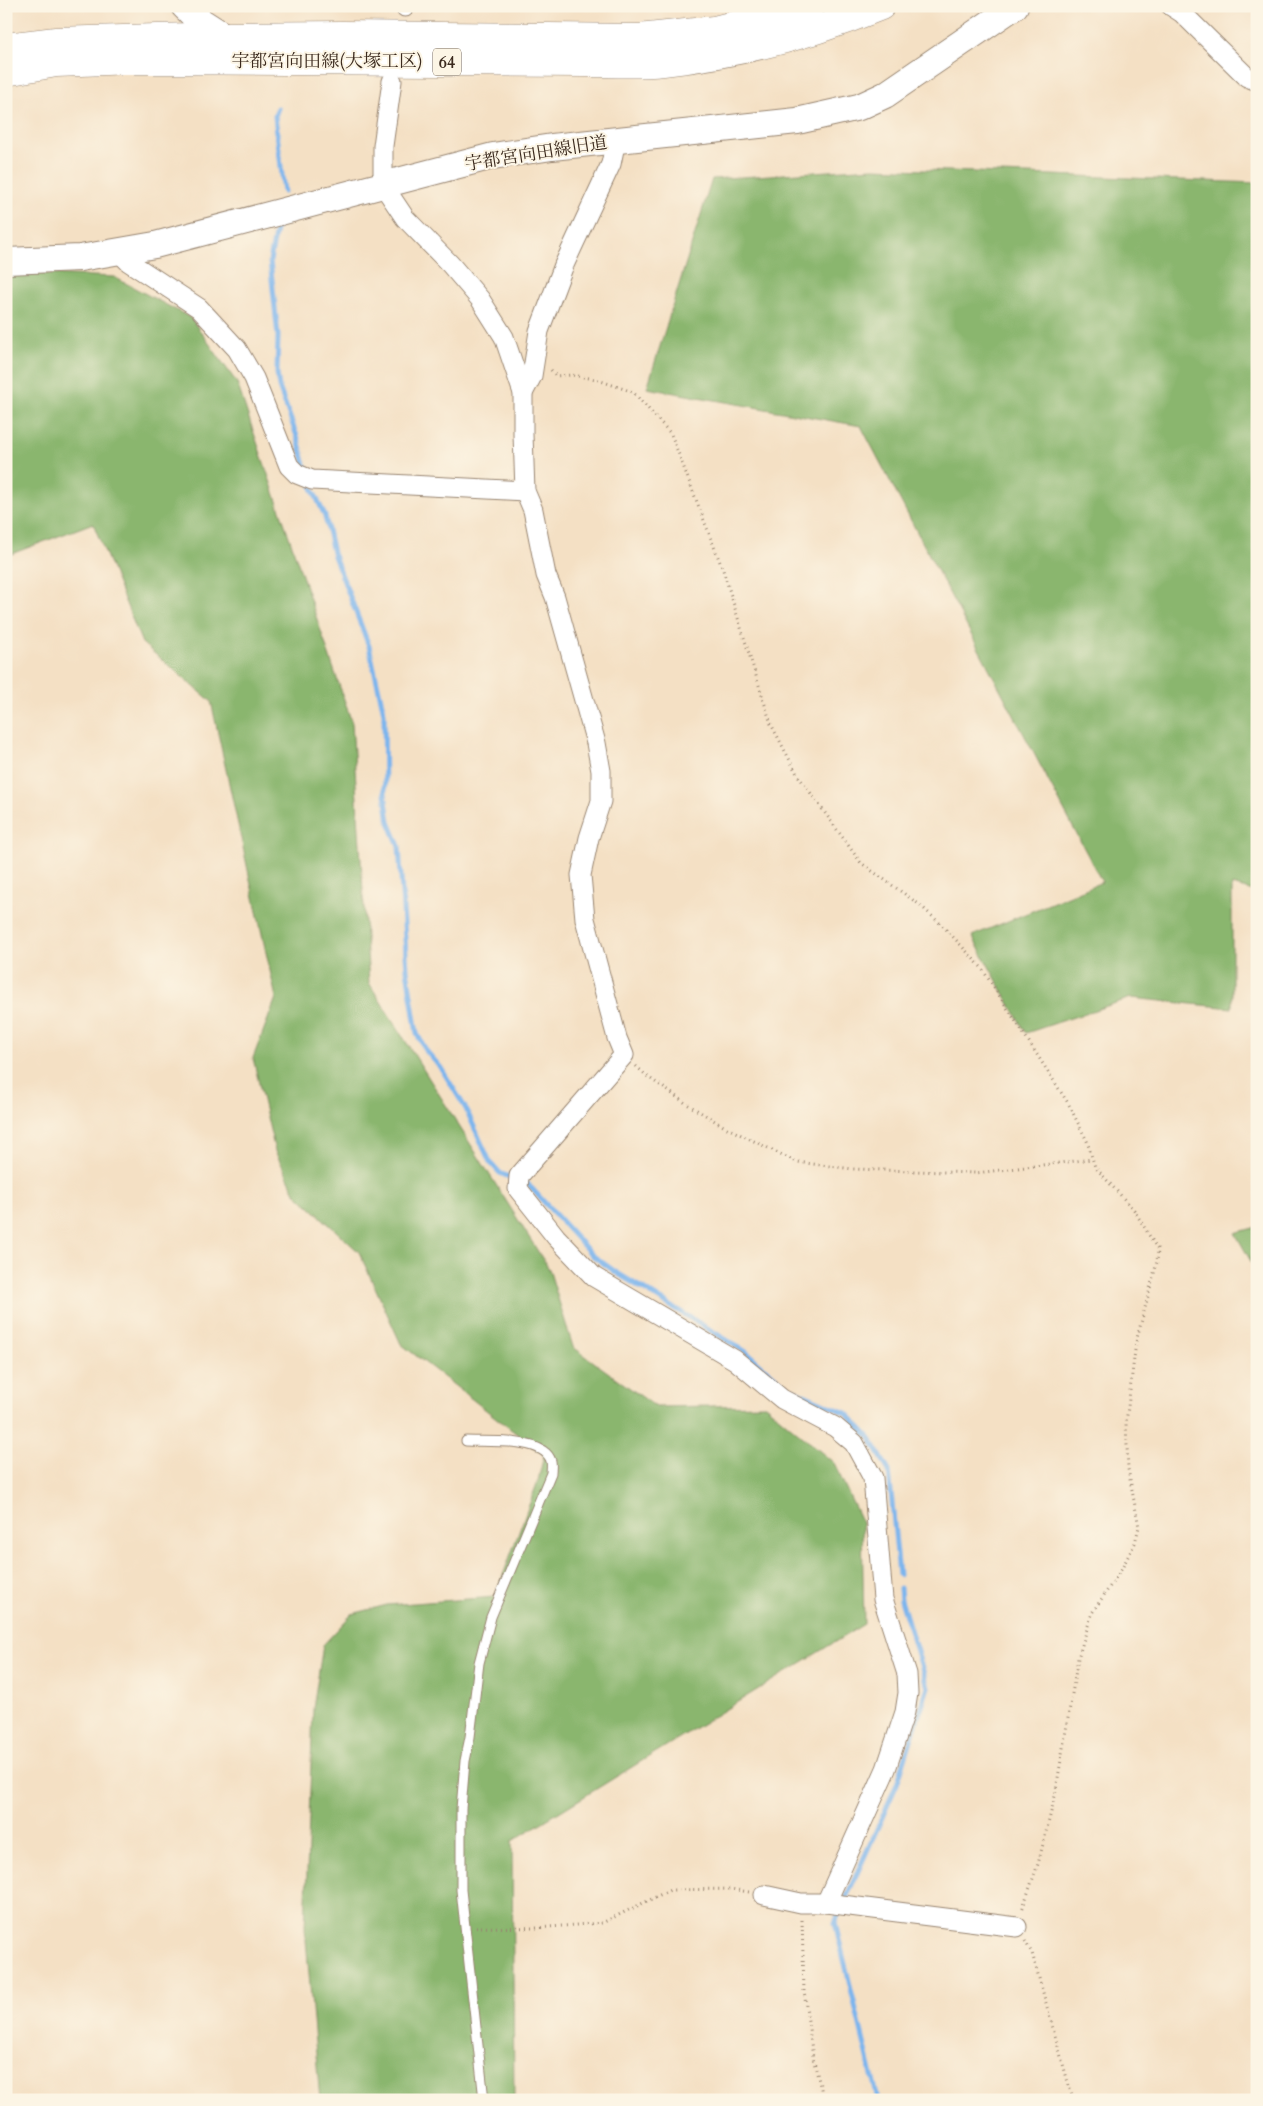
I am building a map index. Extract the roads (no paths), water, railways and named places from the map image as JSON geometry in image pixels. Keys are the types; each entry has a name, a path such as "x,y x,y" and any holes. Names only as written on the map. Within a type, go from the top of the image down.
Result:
{"main road":[{"name":"宇都宮向田線(大塚工区)","path":"6,47 56,41 224,36 343,35 640,38 714,30 810,6"},
{"name":"宇都宮向田線(大塚工区)","path":"6,72 56,63 131,60 586,64 662,62 741,51 796,37 881,6"}],"street":[{"path":"184,6 196,18 224,36"},
{"name":"宇都宮向田線旧道","path":"6,261 44,261 155,246 493,156 552,147 797,121 859,107 885,95 1015,6"},
{"path":"1171,6 1182,13 1247,77 1257,80"},
{"path":"392,81 383,146 383,185 404,218 450,264 480,299 504,337 523,394 525,491 532,510 546,575 596,743 600,771 601,801 589,838 581,875 585,919 617,1038 624,1055 519,1176 518,1189 556,1237 594,1277 735,1360 782,1399 835,1427 854,1443 873,1478 883,1599 907,1674 908,1693 905,1712 886,1769 826,1902"},
{"path":"523,394 532,376 539,331 564,265 611,164 616,140"},
{"path":"119,252 129,262 199,308 237,349 254,378 289,466 298,474 312,480 525,491"},
{"path":"764,1895 801,1903 826,1902 1017,1927"}],"lane":[{"path":"466,1441 532,1444 546,1453 552,1462 551,1473 491,1617 479,1663 470,1737 465,1761 461,1809 461,1890 484,2100"}],"waterway":[{"path":"278,108 275,116 284,192"},
{"path":"277,224 270,261 278,336 277,373 279,387 298,439 306,469"},
{"path":"312,488 325,516 333,553 369,646 384,713 385,794 389,822 399,846 407,970 417,1034 466,1109 490,1162 500,1173 509,1177"},
{"path":"525,1181 592,1255 617,1273 746,1352 788,1388 846,1413 870,1438 889,1471 899,1575"},
{"path":"846,1898 897,1784 928,1687 901,1600 900,1588"},
{"path":"839,1913 835,1923 878,2100"}]}
